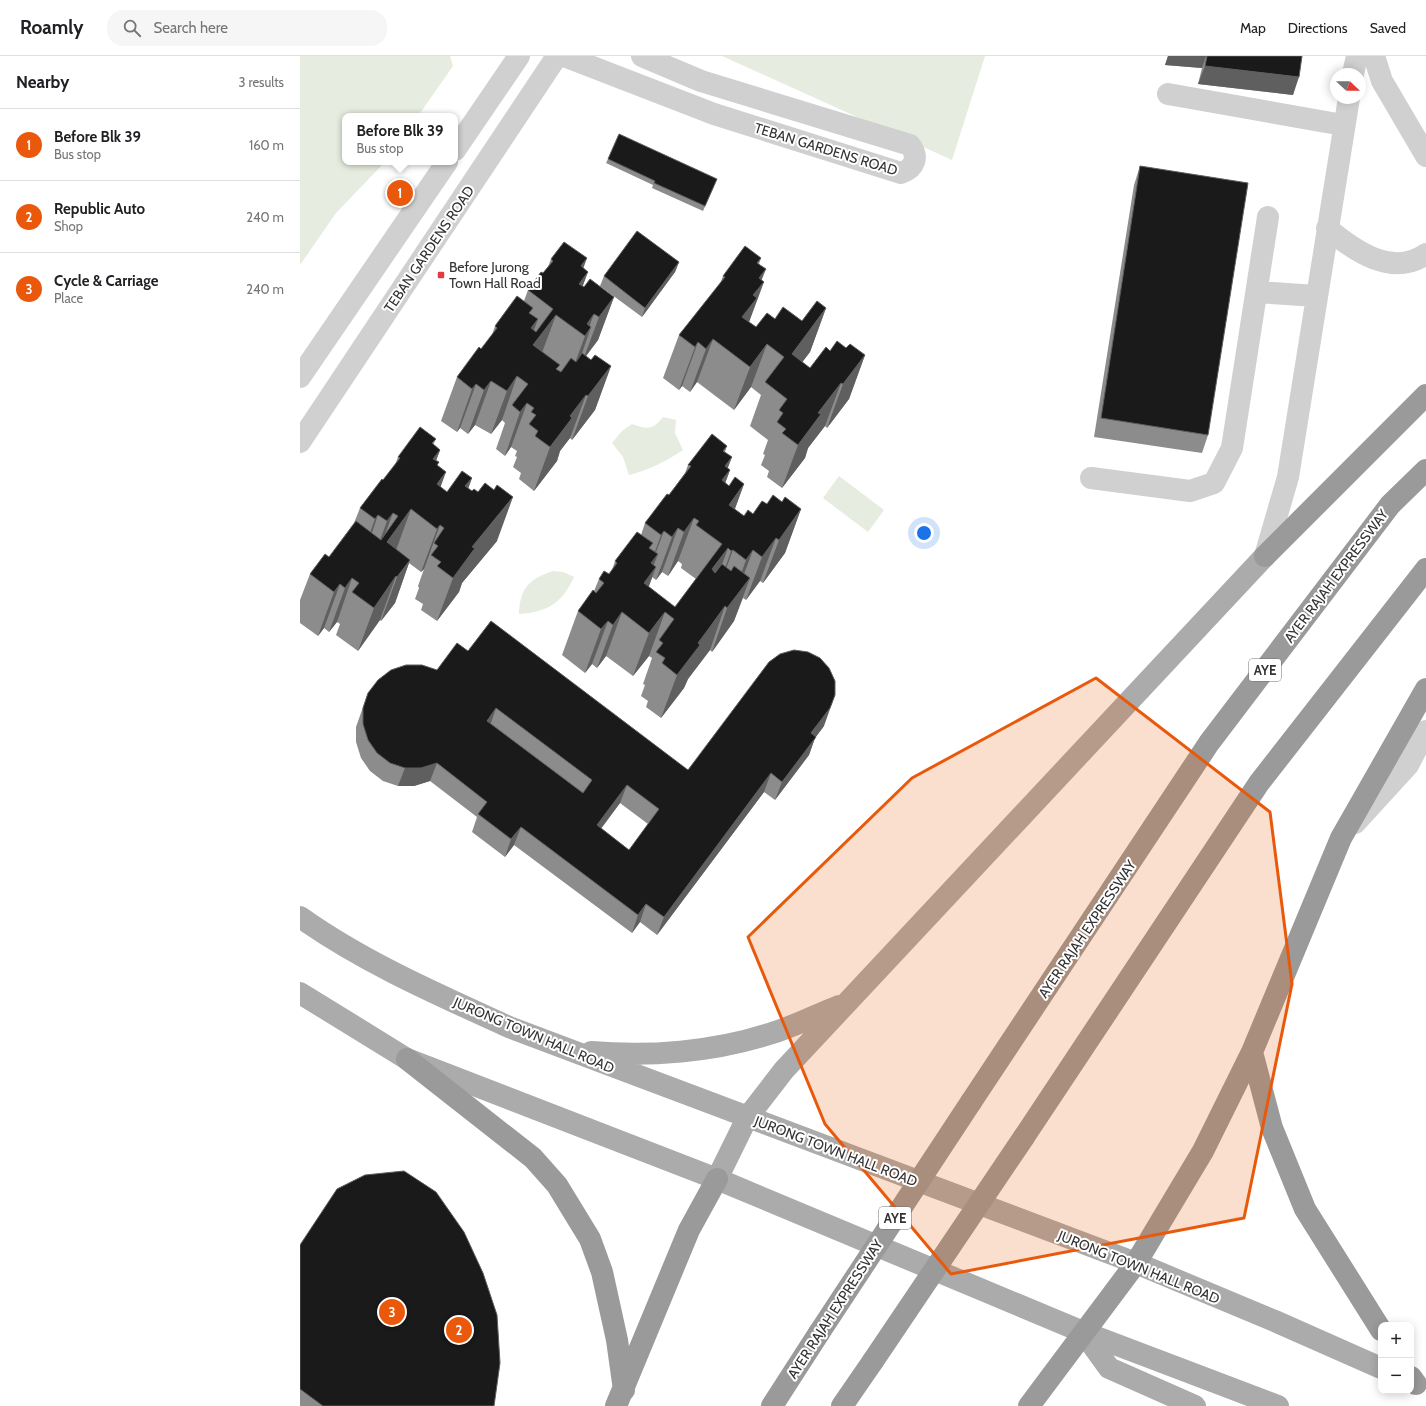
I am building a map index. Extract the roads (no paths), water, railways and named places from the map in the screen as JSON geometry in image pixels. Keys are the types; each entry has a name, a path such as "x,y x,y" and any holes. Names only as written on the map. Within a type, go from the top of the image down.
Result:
{"highway":[{"path":"1265,556 1426,395"},
{"name":"AYER RAJAH EXPRESSWAY","path":"772,1406 1209,743 1390,505 1426,470"},
{"path":"842,1406 1024,1138 1259,783 1426,569"},
{"path":"1029,1406 1136,1263 1203,1151 1252,1052 1341,838 1426,689"},
{"path":"1252,1052 1272,1128 1304,1209 1378,1325"},
{"path":"407,1059 533,1158 557,1185 590,1239 602,1272 616,1334 620,1398"},
{"path":"620,1398 689,1230 717,1179"}],"main road":[{"path":"717,1179 748,1118 784,1070 1265,556"},
{"name":"JURONG TOWN HALL ROAD","path":"300,917 332,940 509,1028 1136,1263 1277,1322 1378,1367"},
{"path":"300,993 407,1059 717,1179 1083,1332 1278,1406"},
{"path":"563,1049 615,1054 730,1044 770,1034 846,1003"},
{"path":"1083,1332 1109,1368 1142,1384 1195,1406"}],"street":[{"path":"458,146 519,56"},
{"name":"TEBAN GARDENS ROAD","path":"300,442 557,56"},
{"name":"TEBAN GARDENS ROAD","path":"564,56 714,114 894,171 901,173 909,170 915,162 915,152 910,145 701,81 642,56"},
{"path":"1354,68 1357,56"},
{"path":"1374,56 1382,81 1426,156"},
{"path":"1168,94 1343,125"},
{"path":"1265,556 1288,477 1347,104"},
{"path":"300,377 444,165"},
{"path":"1090,478 1190,490 1214,483 1232,448 1268,217"},
{"path":"1327,228 1352,248 1377,261 1398,262 1418,259 1426,254"},
{"path":"1257,292 1316,296"},
{"path":"1341,838 1408,765 1426,731"}],"place":[{"name":"Before Blk 39","path":"400,193"},
{"name":"Before Jurong Town Hall Road","path":"441,275"},
{"name":"Cycle & Carriage","path":"392,1312"},
{"name":"Republic Auto","path":"459,1330"}]}
